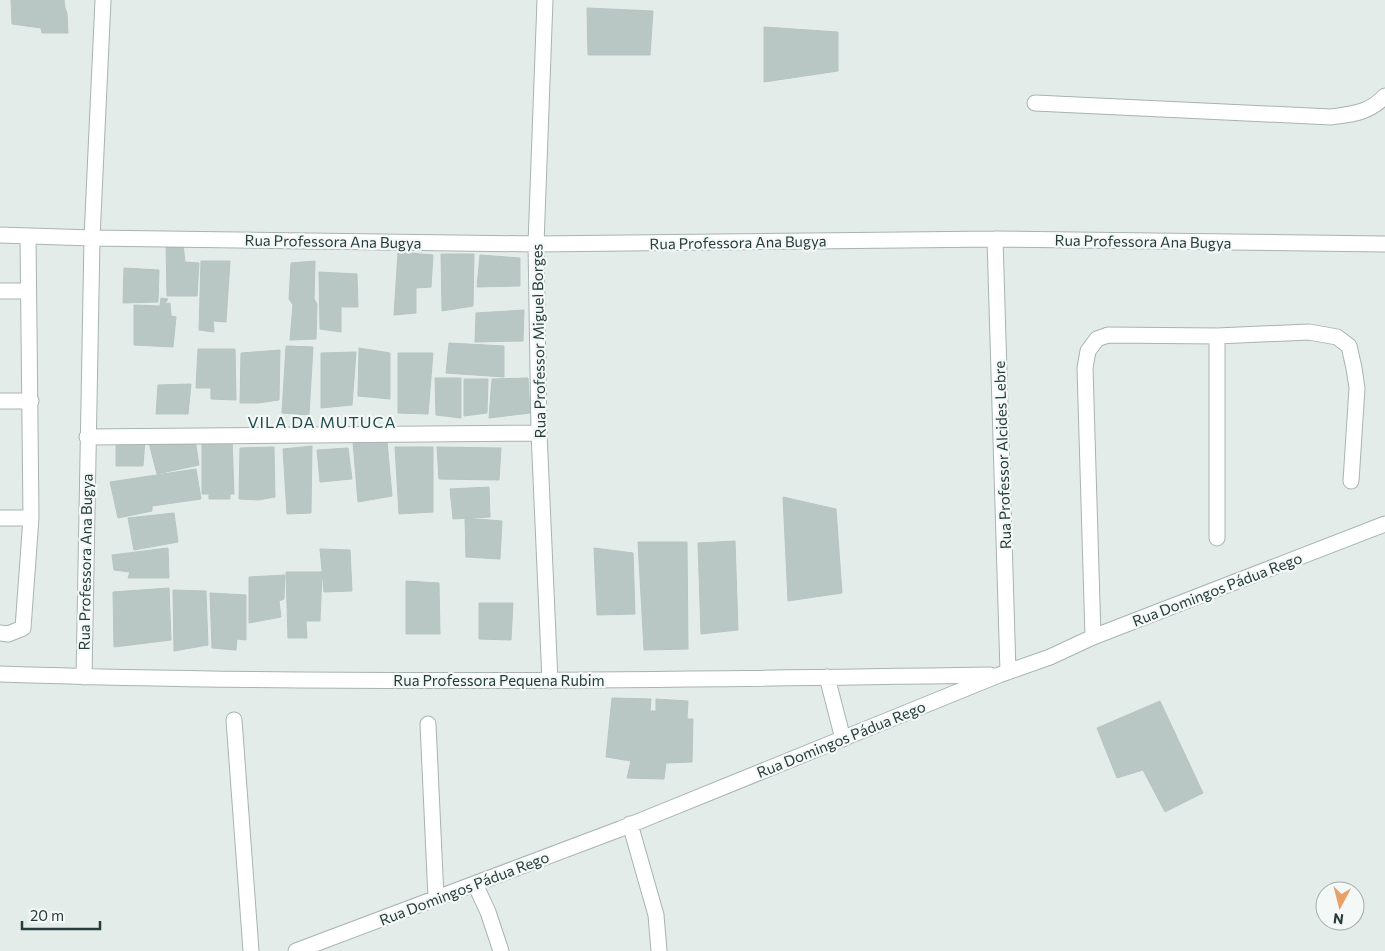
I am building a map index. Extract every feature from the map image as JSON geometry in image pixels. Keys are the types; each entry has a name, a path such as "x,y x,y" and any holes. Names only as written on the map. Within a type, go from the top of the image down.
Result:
{"street":[{"name":"Rua Professora Ana Bugya","path":"84,677 92,238 103,0"},
{"name":"Rua Professor Miguel Borges","path":"545,0 536,244 539,433 550,681"},
{"path":"1036,103 1331,117 1355,114 1375,107 1385,96"},
{"name":"Rua Professora Ana Bugya","path":"0,235 536,244 995,239 1385,244"},
{"path":"0,633 8,634 23,628 31,518 28,236"},
{"name":"Rua Professor Alcides Lebre","path":"995,239 1003,673"},
{"path":"0,291 28,291"},
{"path":"1094,637 1085,368 1088,351 1097,339 1108,335 1217,336 1309,332 1337,337 1348,346 1357,388 1351,481"},
{"path":"1216,538 1217,336"},
{"path":"0,401 31,401"},
{"path":"88,437 539,433"},
{"path":"0,518 31,518"},
{"name":"Rua Domingos Pádua Rego","path":"296,951 630,824 1003,673 1050,657 1094,637 1385,524"},
{"name":"Rua Professora Pequena Rubim","path":"0,674 84,677 550,681 828,678 1003,673"},
{"path":"828,678 842,738"},
{"path":"234,720 251,951"},
{"path":"428,724 436,898"},
{"path":"630,824 656,915 659,951"},
{"path":"475,884 488,912 500,951"}],"building":[{"path":"11,0 64,0 68,33 42,33 41,28 12,24"},
{"path":"587,8 653,11 650,55 588,55"},
{"path":"764,27 838,32 838,71 764,82"},
{"path":"166,243 183,244 185,262 199,263 197,296 167,296"},
{"path":"398,252 433,255 431,287 416,288 416,313 394,315"},
{"path":"441,254 474,254 473,306 442,311"},
{"path":"480,255 520,258 520,286 477,287"},
{"path":"201,261 230,261 226,322 213,321 214,332 199,330"},
{"path":"315,261 316,339 290,340 293,305 289,299 291,263"},
{"path":"124,268 159,270 158,302 123,303"},
{"path":"319,272 357,274 358,307 341,307 341,332 320,329"},
{"path":"161,298 168,299 165,304 170,303 171,316 176,317 173,347 134,345 134,305 160,306"},
{"path":"524,310 523,341 475,342 476,313"},
{"path":"449,343 504,346 504,377 446,373"},
{"path":"286,346 313,347 309,415 282,413"},
{"path":"359,348 390,353 390,399 358,396"},
{"path":"198,349 235,349 236,400 211,399 211,388 196,388"},
{"path":"280,350 279,400 240,403 241,353"},
{"path":"356,352 352,405 321,408 321,353"},
{"path":"398,353 433,353 428,414 398,413"},
{"path":"435,378 461,378 461,418 436,415"},
{"path":"528,378 530,413 489,418 492,379"},
{"path":"464,379 488,379 487,413 464,416"},
{"path":"191,384 188,414 156,414 158,385"},
{"path":"232,438 234,494 230,494 230,499 209,499 209,494 202,494 202,439"},
{"path":"145,439 143,466 116,466 116,441"},
{"path":"148,439 195,439 199,465 157,474"},
{"path":"387,441 392,496 358,502 353,442"},
{"path":"312,446 311,513 287,514 283,449"},
{"path":"274,447 275,497 258,500 239,499 240,448"},
{"path":"395,447 433,447 433,512 399,514"},
{"path":"437,447 501,448 499,480 439,479"},
{"path":"348,448 352,479 320,482 317,450"},
{"path":"196,469 201,499 152,506 152,511 118,518 110,482"},
{"path":"489,487 490,517 453,519 450,489"},
{"path":"783,497 836,509 842,593 788,601"},
{"path":"174,513 178,542 134,550 128,518"},
{"path":"465,518 502,521 500,559 466,557"},
{"path":"735,541 738,630 701,634 698,543"},
{"path":"638,542 687,542 688,649 644,650"},
{"path":"168,548 169,578 128,578 130,572 114,570 112,555"},
{"path":"594,548 633,553 635,614 597,615"},
{"path":"320,549 350,550 352,591 324,592"},
{"path":"286,572 322,572 320,621 306,621 307,638 288,638"},
{"path":"285,575 284,599 279,601 281,617 249,623 249,577"},
{"path":"406,581 439,583 440,634 406,634"},
{"path":"169,588 171,640 114,647 113,592"},
{"path":"173,590 206,591 208,645 174,651"},
{"path":"210,593 246,595 246,640 237,639 236,650 212,648"},
{"path":"479,603 513,603 511,640 479,639"},
{"path":"612,698 651,699 650,711 656,711 656,699 688,701 687,719 693,719 692,762 666,763 664,779 627,778 631,761 606,757"},
{"path":"1160,701 1203,793 1165,812 1143,770 1117,778 1097,728"}],"district":[{"name":"VILA DA MUTUCA","path":"322,421"}]}
